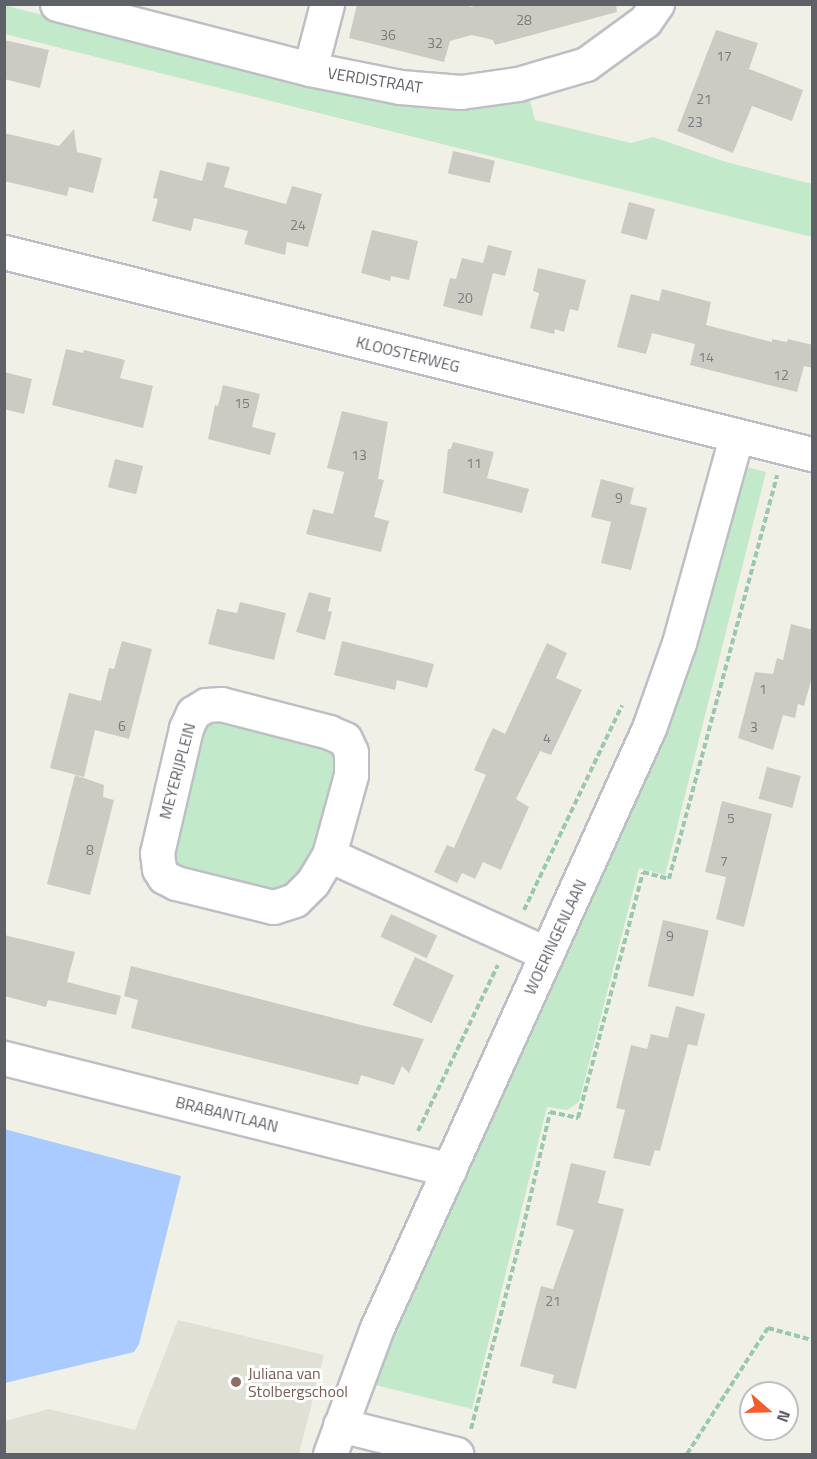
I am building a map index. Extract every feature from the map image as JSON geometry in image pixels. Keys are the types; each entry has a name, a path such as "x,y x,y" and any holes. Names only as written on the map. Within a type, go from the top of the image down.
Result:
{"street":[{"path":"310,69 327,4"},
{"name":"VERDISTRAAT","path":"69,6 310,69 400,87 461,92 518,84 586,64 645,21 657,4"},
{"name":"KLOOSTERWEG","path":"4,252 799,451"},
{"name":"WOERINGENLAAN","path":"463,1443 335,1440 376,1330 649,728 679,643 736,436"},
{"name":"MEYERIJPLEIN","path":"221,704 329,732 345,739 351,752 351,775 329,855 314,882 295,900 273,907 176,883 164,877 159,869 156,853 186,728 193,713 206,705 221,704"},
{"path":"329,855 547,954"},
{"name":"BRABANTLAAN","path":"4,1058 449,1170"}],"path":[{"path":"463,1443 521,1237 550,1112 578,1118 643,872 669,879 799,451"},
{"path":"404,1159 626,696"},
{"path":"687,1455 768,1328 813,1340"}],"shaded area":[{"name":"Juliana van Stolbergschool","path":"178,1320 324,1355 299,1454 5,1454 5,1421 49,1409 135,1430"}],"green space":[{"path":"4,5 348,95 396,105 471,108 529,96 535,120 631,143 653,137 726,162 812,184 812,237 5,34"},
{"path":"743,466 766,472 665,875 639,868 579,1102 567,1110 547,1107 472,1409 371,1384 594,886"},
{"path":"209,718 330,745 339,759 323,836 300,878 276,895 188,874 173,864 169,842 197,731"}],"water":[{"path":"4,1129 181,1176 139,1344 134,1352 5,1383"}],"building":[{"path":"357,4 462,4 471,7 480,4 616,4 617,12 495,45 493,40 472,35 450,41 444,62 349,38"},
{"path":"716,30 758,43 749,69 803,90 792,121 752,106 733,153 677,131"},
{"path":"4,40 49,50 40,88 4,79"},
{"path":"74,129 77,152 102,158 93,193 69,187 67,196 4,181 4,133 59,146"},
{"path":"453,151 495,161 490,183 448,173"},
{"path":"207,162 230,167 224,187 286,204 292,186 322,194 308,247 287,242 285,255 244,244 248,231 194,218 191,231 152,221 158,199 153,198 160,170 202,181"},
{"path":"629,202 655,209 647,240 621,233"},
{"path":"372,230 418,241 409,280 391,276 390,281 361,273"},
{"path":"488,245 512,251 505,276 493,273 482,316 443,306 450,278 456,279 462,258 483,263"},
{"path":"538,268 586,280 578,311 570,309 564,332 555,329 554,334 530,328 539,293 533,291"},
{"path":"662,289 711,302 706,325 772,342 772,339 787,342 788,339 813,345 813,368 804,366 797,392 690,365 695,344 652,333 646,354 617,347 631,294 659,301"},
{"path":"66,349 83,353 84,350 125,360 120,378 153,386 143,428 52,405"},
{"path":"4,372 32,379 24,414 4,409"},
{"path":"223,385 260,394 252,427 276,433 270,455 208,439 215,405 218,406"},
{"path":"342,411 388,422 378,479 384,480 374,517 389,521 381,552 306,534 313,509 333,514 344,472 327,468"},
{"path":"453,442 494,452 487,478 529,489 522,513 443,493 448,449 451,449"},
{"path":"115,459 143,466 136,494 108,487"},
{"path":"601,479 634,488 630,504 647,508 631,570 601,563 611,522 591,517"},
{"path":"309,592 331,598 328,611 332,612 325,640 296,632"},
{"path":"240,602 286,613 274,660 208,644 217,609 237,613"},
{"path":"791,624 813,630 813,674 804,706 798,704 795,718 783,715 773,750 738,738 755,672 773,674 777,658 783,660"},
{"path":"122,641 152,649 129,739 95,730 84,777 50,768 69,693 101,701 109,668 114,669"},
{"path":"342,641 434,664 427,688 397,680 395,690 334,675"},
{"path":"547,643 567,653 556,678 582,690 551,755 540,751 516,799 529,807 501,870 483,862 475,879 462,873 457,883 434,872 447,845 454,848 486,775 474,770 488,738 493,728 505,734"},
{"path":"767,767 801,776 792,808 758,799"},
{"path":"75,775 104,785 103,797 114,800 90,895 47,884"},
{"path":"722,801 772,814 744,927 716,919 726,877 705,872"},
{"path":"391,914 437,936 427,958 380,937"},
{"path":"663,920 709,931 693,997 648,986"},
{"path":"4,935 75,952 67,982 121,996 116,1015 48,1000 46,1007 4,996"},
{"path":"415,957 454,975 432,1023 393,1005"},
{"path":"131,966 424,1039 409,1073 402,1066 394,1085 361,1075 358,1085 131,1028 138,1000 124,996"},
{"path":"676,1006 705,1014 697,1046 688,1044 660,1151 655,1150 650,1166 613,1158 625,1110 616,1108 631,1045 647,1049 651,1034 668,1038"},
{"path":"571,1163 606,1171 598,1203 624,1209 576,1389 552,1383 554,1375 520,1366 541,1286 553,1289 574,1230 556,1225"}],"place":[{"name":"Juliana van Stolbergschool","path":"236,1382"}]}
